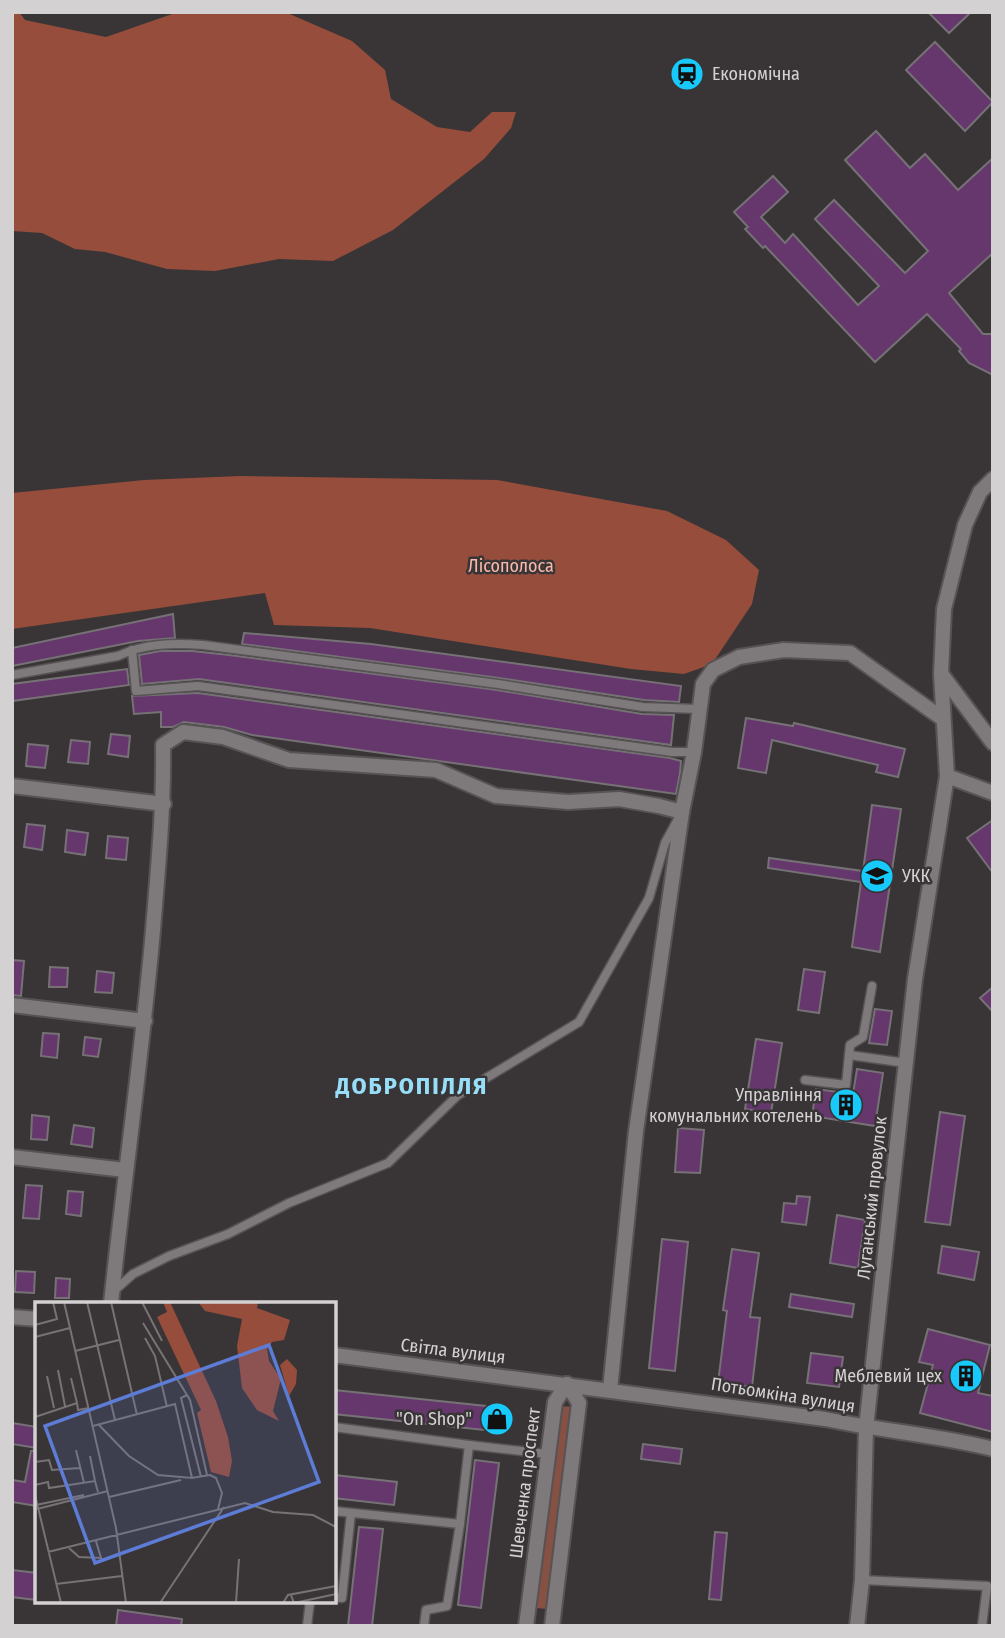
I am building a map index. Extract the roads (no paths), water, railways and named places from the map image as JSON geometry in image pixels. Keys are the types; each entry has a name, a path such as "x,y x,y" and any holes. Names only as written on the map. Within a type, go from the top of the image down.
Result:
{"street":[{"name":"Луганський провулок","path":"857,1626 862,1580 866,1428 915,979 947,776 941,674 944,609 965,525 979,492 993,479"},
{"path":"611,1390 636,1131 703,684 713,670 739,657 784,650 850,653 943,719"},
{"path":"941,674 993,743"},
{"path":"112,1298 125,1170 145,1021 164,804 163,745 183,732 223,737 289,760 436,770 496,796 568,802 619,799 682,812"},
{"path":"947,776 993,793"},
{"path":"12,786 164,804"},
{"path":"12,1005 145,1021"},
{"path":"12,1157 125,1170"},
{"path":"12,1317 35,1319"},
{"name":"Світла вулиця","path":"336,1355 567,1384"},
{"path":"552,1626 579,1403 567,1384"},
{"name":"Потьомкіна вулиця","path":"567,1384 825,1419 866,1428 966,1442 993,1449"},
{"name":"Шевченка проспект","path":"526,1626 555,1402 567,1384"}],"lane":[{"path":"12,675 118,656 132,650 172,643 498,684 643,707 698,709"},
{"path":"132,650 136,691 198,686 672,752 694,752"},
{"path":"112,1298 133,1274 169,1256 228,1234 289,1203 388,1163 458,1095 579,1022 649,898 665,843 682,812"},
{"path":"805,1080 846,1085 850,1045 863,1037 872,986"},
{"path":"849,1055 906,1063"},
{"path":"336,1427 548,1454"},
{"path":"424,1626 426,1610 447,1606 469,1445"},
{"path":"336,1511 460,1524"},
{"path":"336,1597 342,1598 351,1513"},
{"path":"862,1580 987,1586 982,1626"},
{"path":"307,1626 310,1603"}],"place":[{"name":"Економічна","path":"687,74"},
{"name":"УКК","path":"877,876"},
{"name":"Управління комунальних котелень","path":"846,1105"},
{"name":"Меблевий цех","path":"966,1376"},
{"name":"\"On Shop\"","path":"497,1419"}],"district":[{"name":"ДОБРОПІЛЛЯ","path":"412,1086"}],"park label":[{"name":"Лісополоса","path":"511,566"}]}
